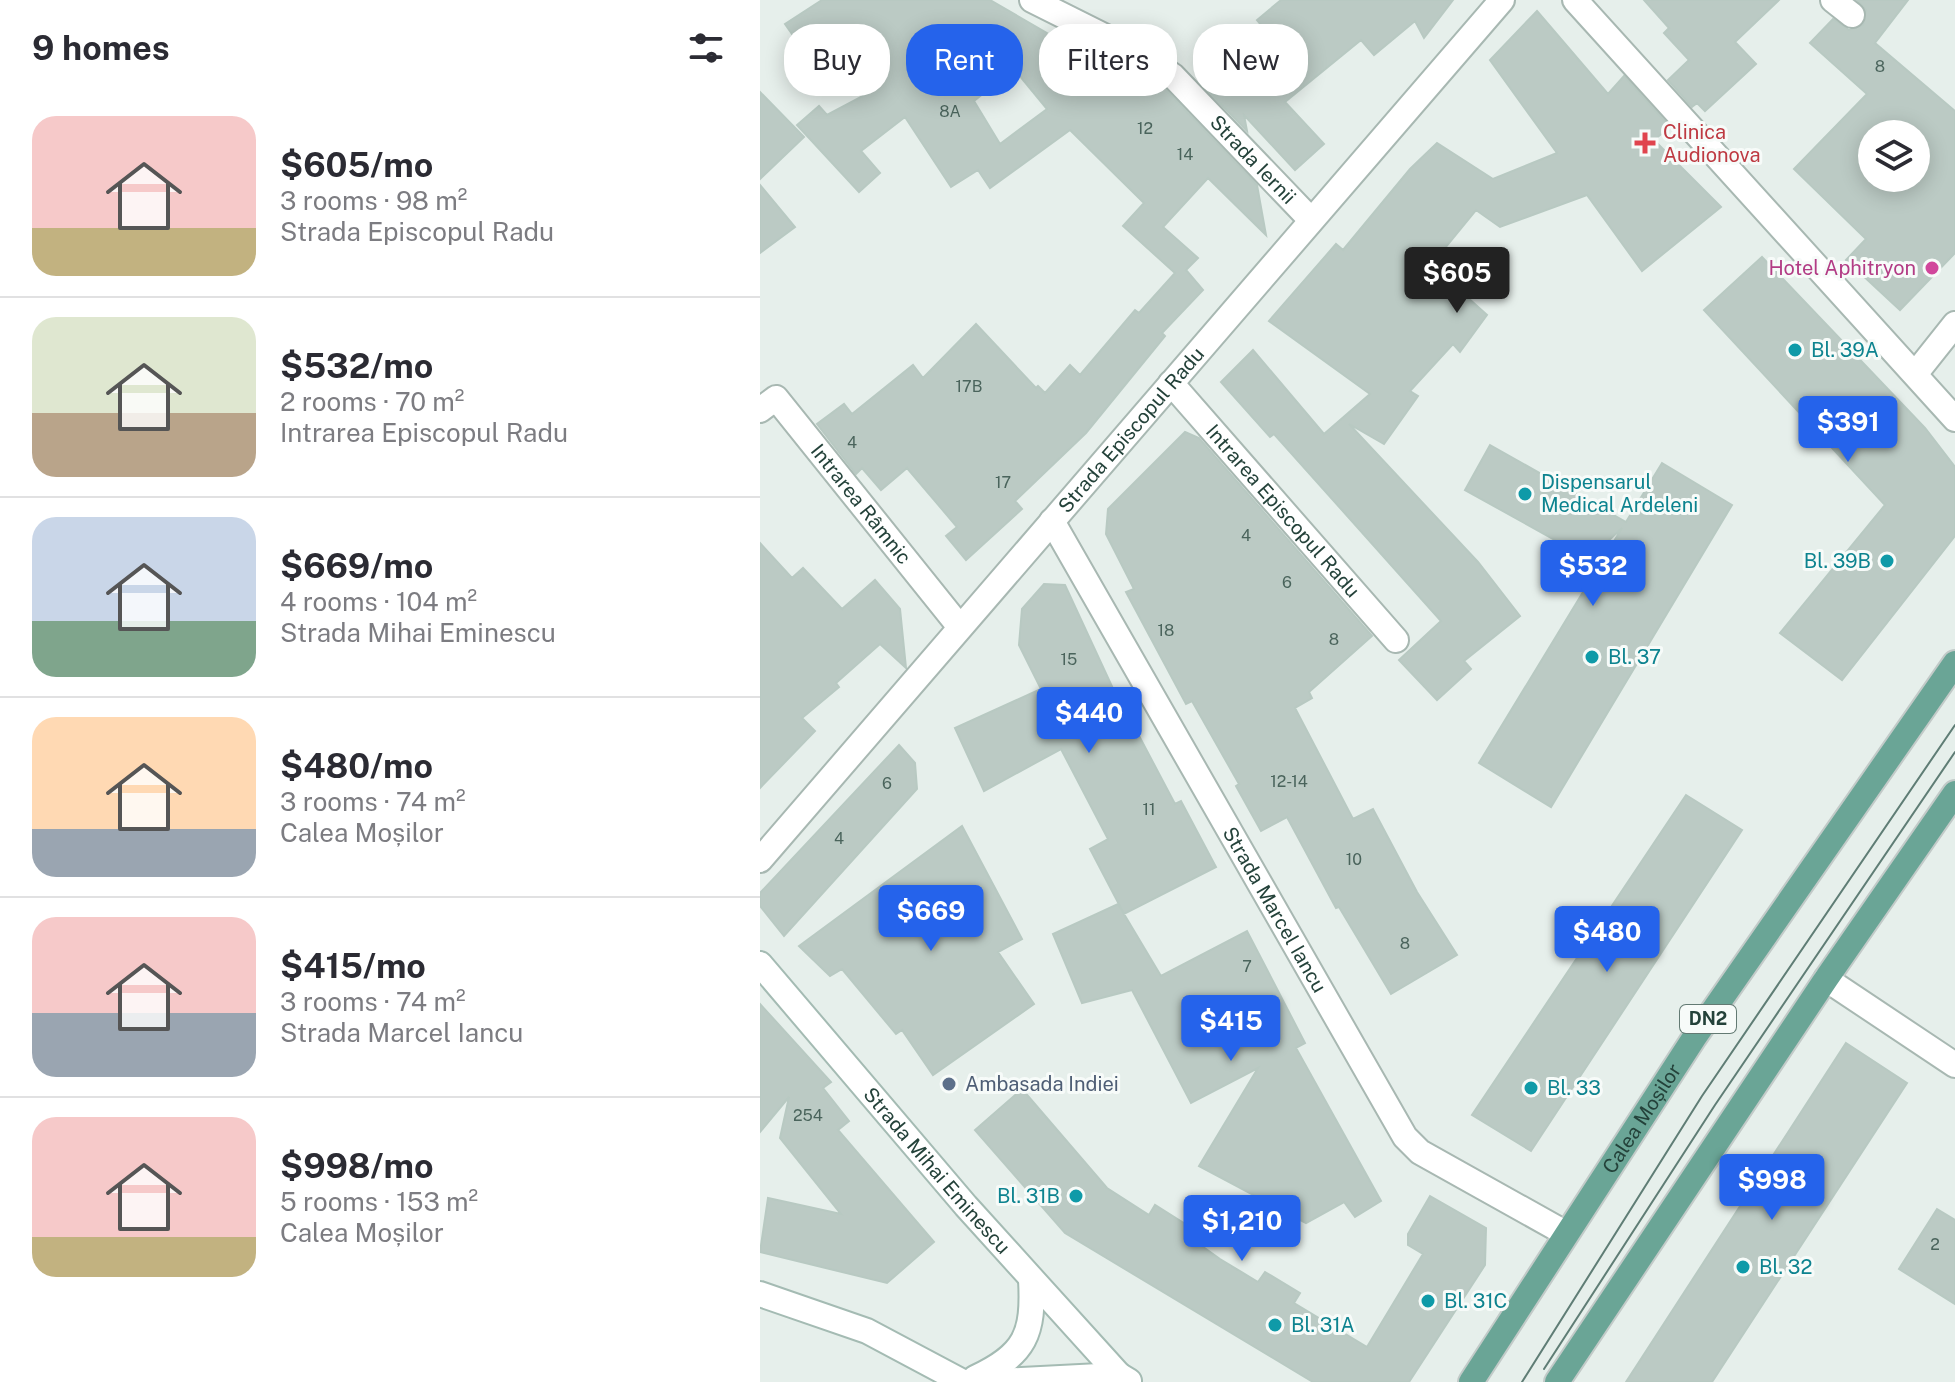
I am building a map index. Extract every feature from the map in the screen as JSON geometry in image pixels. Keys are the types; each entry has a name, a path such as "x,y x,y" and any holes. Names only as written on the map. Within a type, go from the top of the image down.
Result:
{"main road":[{"name":"Calea Moșilor","path":"1471,1382 1565,1233 1812,865 1955,663"},
{"path":"1557,1382 1826,979 1955,793"}],"street":[{"name":"Strada Iernii","path":"1032,0 1144,56 1173,76 1311,220"},
{"name":"Strada Episcopul Radu","path":"760,860 1502,0"},
{"path":"1575,0 1955,419"},
{"path":"1833,0 1852,15"},
{"path":"1916,373 1955,324"},
{"name":"Intrarea Episcopul Radu","path":"1171,383 1396,640"},
{"name":"Intrarea Râmnic","path":"760,410 776,398 959,626"},
{"name":"Strada Marcel Iancu","path":"1052,521 1405,1137 1420,1152 1565,1233"},
{"name":"Strada Mihai Eminescu","path":"760,964 1120,1380"},
{"path":"1826,979 1955,1065"},
{"path":"760,1294 867,1331 965,1382 995,1369 1022,1346 1032,1310 1031,1279"},
{"path":"980,1382 1120,1380"}],"building":[{"path":"822,0 990,0 1039,28 1039,96 1172,96 1257,185 1266,235 1208,178 1163,227 1198,258 1186,270 1203,290 1162,333 1165,336 1086,433 1015,501 1022,509 966,560 946,536 957,527 907,468 881,490 862,468 856,474 817,424 844,404 852,414 913,365 923,378 976,324 1036,388 1038,386 1045,393 1070,365 1080,375 1135,310 1139,313 1175,273 1123,226 1144,203 1070,130 990,188 978,170 951,187 905,117 861,151 880,173 859,192 797,125 819,106 827,115 863,96 890,96 890,24 785,24"},
{"path":"1281,0 1453,0 1424,38 1415,21 1374,55 1361,40 1308,83 1308,24 1260,24 1257,20"},
{"path":"1644,0 1779,0 1735,42 1756,64 1705,111 1697,103 1692,107 1668,80 1689,60 1664,33 1669,28"},
{"path":"1857,0 1908,0 1875,43 1955,111 1955,253 1900,310 1846,260 1866,239 1794,169 1867,94 1810,43 1833,19 1849,30 1863,25 1866,10"},
{"path":"1537,11 1608,94 1624,76 1670,127 1654,140 1721,207 1642,271 1587,195 1500,227 1476,210 1436,259 1473,288 1467,297 1487,315 1460,352 1453,344 1410,391 1418,396 1384,444 1349,424 1478,562 1520,616 1464,661 1471,669 1437,700 1399,660 1441,621 1274,434 1270,437 1221,382 1253,350 1324,434 1370,394 1269,321 1336,244 1343,250 1410,169 1437,143 1493,179 1557,153 1490,60"},
{"path":"760,92 804,137 760,179"},
{"path":"1213,96 1292,96 1285,102 1324,144 1295,170 1244,115 1247,131"},
{"path":"760,185 795,227 760,253"},
{"path":"1762,257 1925,428 1955,467 1955,536 1842,680 1780,633 1885,505 1704,310"},
{"path":"1185,432 1199,438 1372,636 1309,692 1312,698 1295,708 1353,819 1373,809 1417,892 1457,955 1391,994 1339,907 1336,908 1287,817 1261,831 1236,786 1239,784 1192,701 1186,704 1126,592 1134,589 1106,534 1108,509"},
{"name":"Bl. 37","path":"1490,445 1626,522 1662,463 1732,505 1551,807 1479,763 1622,528 1589,559 1465,490"},
{"path":"760,543 792,578 803,568 842,609 875,580 900,609 906,668 880,644 836,683 839,687 802,718 815,731 760,788"},
{"path":"1044,584 1065,585 1134,734 1137,732 1175,804 1181,801 1216,867 1124,914 1090,849 1108,839 1061,749 984,791 955,728 1041,689 1019,645 1022,609"},
{"path":"899,745 915,763 917,789 784,936 760,906 760,893"},
{"path":"1686,795 1742,830 1531,1151 1472,1115"},
{"path":"962,826 1022,939 998,952 1034,1004 933,1075 902,1030 896,1034 842,969 830,976 799,946"},
{"path":"1118,904 1161,976 1247,931 1305,1043 1296,1048 1381,1201 1355,1217 1344,1202 1306,1223 1199,1166 1258,1068 1191,1103 1132,990 1082,1003 1053,934"},
{"path":"760,1004 831,1082 823,1088 849,1121 838,1130 934,1242 887,1283 760,1252 768,1198 841,1214 780,1138 789,1097 760,1132"},
{"name":"Bl. 32","path":"1846,1043 1907,1083 1712,1382 1626,1382"},
{"path":"1022,1089 1107,1188 1149,1215 1155,1205 1190,1227 1185,1234 1258,1282 1265,1272 1300,1293 1294,1303 1367,1347 1423,1254 1408,1245 1408,1234 1430,1196 1486,1228 1485,1265 1409,1382 1313,1382 1065,1233 975,1130"},
{"path":"1937,1209 1955,1220 1955,1304 1899,1269"}],"tram line":[{"path":"1522,1382 1702,1096 1955,725"},
{"path":"1544,1369 1715,1105 1955,752"}],"place":[{"name":"Clinica Audionova","path":"1645,143"},
{"name":"Hotel Aphitryon","path":"1932,268"},
{"name":"Bl. 39A","path":"1795,350"},
{"name":"Dispensarul Medical Ardeleni","path":"1525,494"},
{"name":"Bl. 39B","path":"1887,561"},
{"name":"Bl. 37","path":"1592,657"},
{"name":"Ambasada Indiei","path":"949,1084"},
{"name":"Bl. 33","path":"1531,1088"},
{"name":"Bl. 31B","path":"1076,1196"},
{"name":"Bl. 32","path":"1743,1267"},
{"name":"Bl. 31C","path":"1428,1301"},
{"name":"Bl. 31A","path":"1275,1325"}]}
